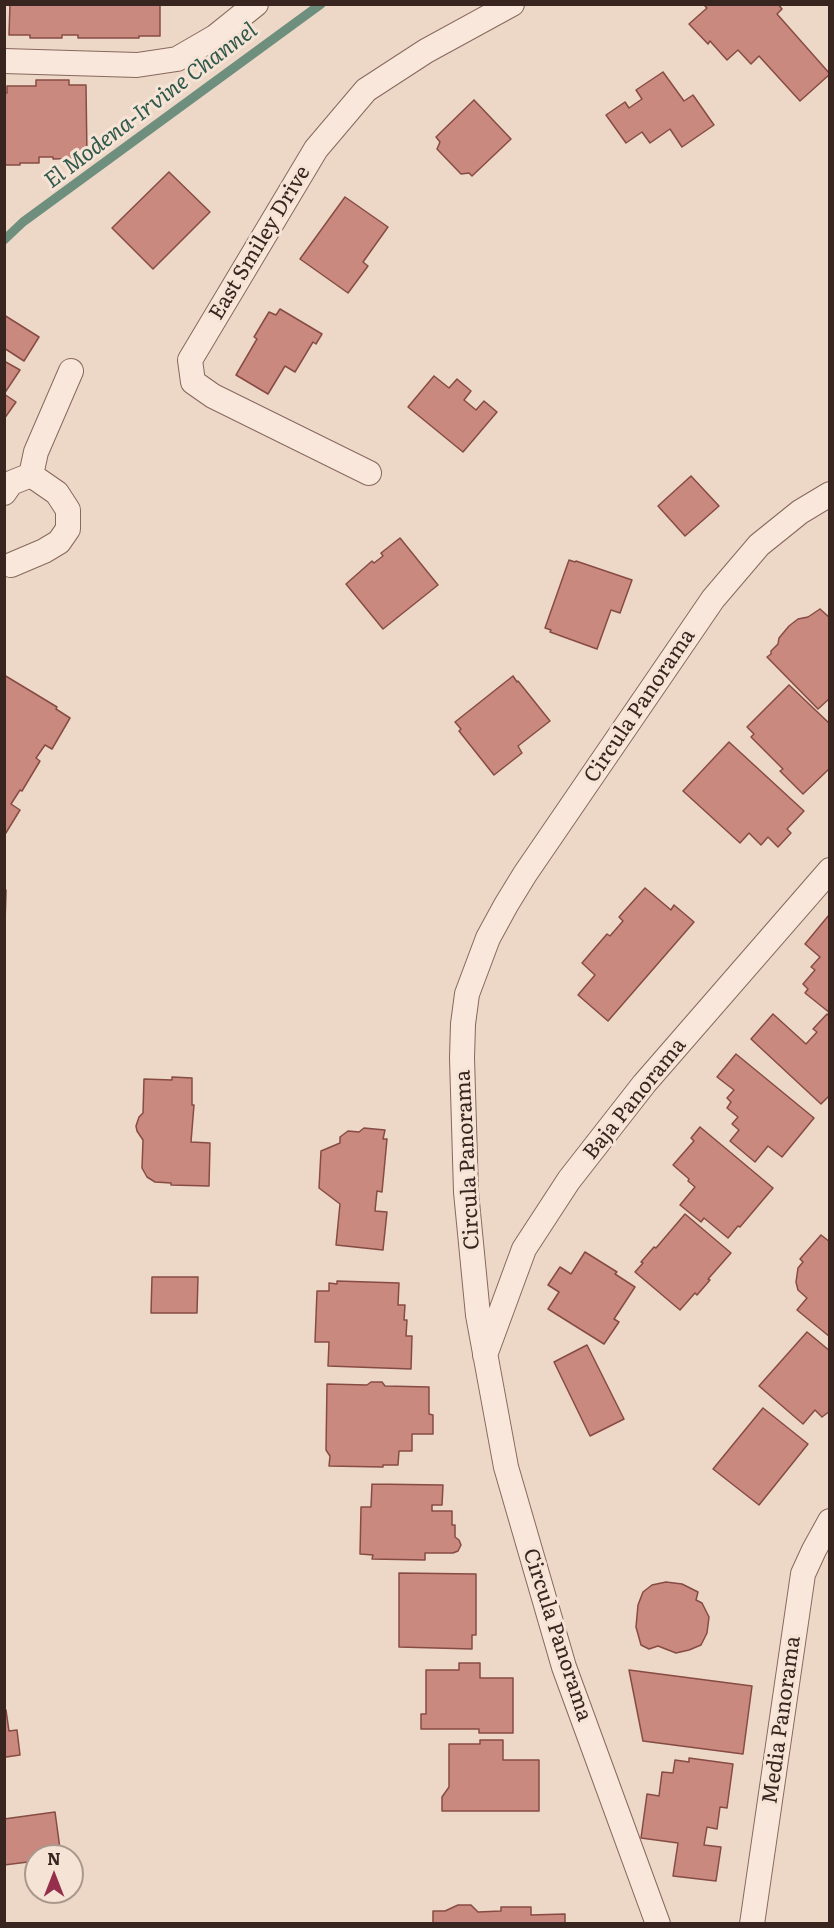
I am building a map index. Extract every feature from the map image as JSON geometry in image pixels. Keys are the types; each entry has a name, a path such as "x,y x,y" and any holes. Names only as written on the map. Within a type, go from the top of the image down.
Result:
{"street":[{"path":"4,61 137,65 177,59 216,37 256,4"},
{"name":"East Smiley Drive","path":"369,473 213,396 193,382 190,360 316,149 366,90 426,51 512,4"},
{"path":"31,475 36,452 71,371"},
{"path":"4,493 11,483 31,475"},
{"path":"7,563 44,551 59,542 68,529 68,510 57,493 31,475"},
{"name":"Circula Panorama","path":"658,1923 564,1667 506,1467 478,1315 466,1192 463,1024 467,994 488,938 525,874 712,599 759,545 800,512 830,494"},
{"name":"Baja Panorama","path":"485,1357 524,1249 569,1180 644,1084 830,870"},
{"name":"Media Panorama","path":"752,1923 803,1574 830,1521"}],"building":[{"path":"10,4 160,4 160,36 78,38 78,35 62,35 62,38 30,38 30,35 9,35"},
{"path":"703,4 778,4 782,9 777,14 830,74 800,101 759,56 751,64 738,50 727,60 710,41 708,44 689,24 707,8"},
{"path":"663,72 684,101 693,95 714,125 682,147 670,129 650,143 642,132 626,143 606,115 625,102 629,108 642,99 636,90"},
{"path":"36,80 69,80 69,85 86,85 87,158 39,157 39,163 4,165 4,93 7,93 7,86 36,86"},
{"path":"474,100 511,139 472,176 469,173 461,174 437,149 440,142 436,137"},
{"path":"169,172 210,212 153,269 112,228"},
{"path":"345,197 388,227 363,262 368,266 348,293 300,259"},
{"path":"280,309 322,334 316,344 313,342 295,372 285,366 268,394 236,375 257,339 254,337 269,312 276,315"},
{"path":"4,315 39,337 24,361 4,348"},
{"path":"4,361 20,370 4,394"},
{"path":"434,376 449,388 457,379 471,391 464,400 476,410 484,401 497,412 463,452 408,407"},
{"path":"4,394 16,402 4,419"},
{"path":"691,476 719,506 685,536 658,506"},
{"path":"400,538 438,585 383,629 346,584 372,561 374,563 383,556 381,553"},
{"path":"569,560 632,580 620,613 611,610 597,649 550,632 551,630 545,628"},
{"path":"820,609 830,618 830,698 818,709 767,657 789,626 798,619 808,617"},
{"path":"4,675 57,707 56,709 70,718 52,749 45,745 36,758 40,761 22,791 20,790 11,804 20,810 4,836"},
{"path":"513,676 550,721 518,746 522,753 494,775 459,731 461,729 455,722"},
{"path":"789,685 830,724 830,768 803,794 780,771 783,769 751,737 754,734 747,727"},
{"path":"729,742 804,811 787,829 791,833 778,847 768,837 761,845 749,833 740,843 683,791"},
{"path":"645,888 671,910 674,905 694,922 608,1021 578,995 595,975 582,963 607,934 610,936 623,921 619,917"},
{"path":"4,890 6,890 5,923 4,923"},
{"path":"829,915 830,1013 805,993 808,989 803,984 815,970 811,967 820,957 805,944"},
{"path":"773,1014 806,1044 817,1032 813,1029 827,1014 830,1017 830,1095 821,1104 751,1039"},
{"path":"736,1054 814,1118 782,1157 768,1146 755,1162 730,1141 739,1130 732,1124 738,1117 727,1108 731,1102 727,1098 734,1090 717,1077"},
{"path":"172,1077 192,1078 192,1105 194,1105 191,1142 210,1143 209,1186 171,1185 171,1183 155,1182 147,1177 142,1168 143,1140 136,1126 143,1113 144,1079 172,1080"},
{"path":"700,1127 773,1188 728,1238 704,1218 701,1222 680,1205 695,1187 673,1165 694,1141 691,1138"},
{"path":"364,1128 385,1130 383,1139 387,1139 382,1192 377,1191 375,1211 387,1212 383,1250 336,1245 340,1204 319,1188 321,1151 340,1143 340,1137 348,1131 359,1132"},
{"path":"685,1214 731,1253 697,1295 695,1293 680,1310 635,1272 643,1263 641,1262"},
{"path":"821,1235 830,1242 830,1337 797,1310 807,1298 798,1290 796,1282 798,1268 803,1262 800,1259"},
{"path":"585,1252 617,1272 615,1274 635,1287 614,1319 619,1322 604,1344 548,1309 559,1292 548,1285 560,1267 571,1274"},
{"path":"152,1277 198,1277 197,1313 151,1313"},
{"path":"337,1281 399,1283 398,1305 405,1305 406,1336 412,1336 411,1369 328,1366 329,1342 315,1342 317,1291 329,1291 329,1283 337,1284"},
{"path":"807,1332 830,1351 830,1411 822,1417 815,1410 803,1424 759,1386"},
{"path":"587,1345 624,1419 590,1436 554,1362"},
{"path":"371,1382 382,1382 385,1386 429,1387 429,1414 433,1415 433,1434 412,1434 412,1451 399,1451 398,1465 329,1466 330,1456 326,1450 327,1384 367,1385"},
{"path":"763,1408 808,1444 759,1505 713,1469"},
{"path":"372,1484 443,1485 442,1505 432,1505 432,1511 452,1511 455,1537 461,1545 458,1551 425,1553 425,1560 372,1559 373,1555 360,1554 361,1507 371,1507"},
{"path":"399,1573 476,1574 476,1635 472,1635 472,1649 399,1647"},
{"path":"666,1582 682,1584 698,1592 696,1600 702,1603 709,1617 707,1633 701,1645 676,1653 658,1646 649,1649 641,1645 636,1627 638,1605 643,1592 652,1585"},
{"path":"459,1663 480,1663 480,1678 513,1678 513,1733 479,1733 479,1729 421,1729 421,1714 426,1714 426,1670 459,1670"},
{"path":"629,1670 752,1686 743,1754 643,1741"},
{"path":"6,1710 9,1731 17,1730 20,1755 6,1757 4,1755 4,1711"},
{"path":"480,1740 503,1740 503,1760 539,1760 539,1811 442,1811 442,1797 449,1787 449,1744 480,1744"},
{"path":"689,1758 733,1764 727,1808 720,1807 717,1829 707,1827 704,1845 721,1847 716,1881 673,1876 678,1843 641,1838 647,1794 659,1796 662,1772 673,1773 675,1760 689,1762"},
{"path":"55,1812 59,1844 24,1844 24,1862 4,1865 4,1819"},
{"path":"458,1905 471,1905 478,1912 501,1911 501,1907 531,1907 531,1915 565,1914 565,1924 431,1924 433,1911 445,1911"}],"waterway":[{"name":"El Modena-Irvine Channel","path":"4,240 23,222 321,4"}]}
